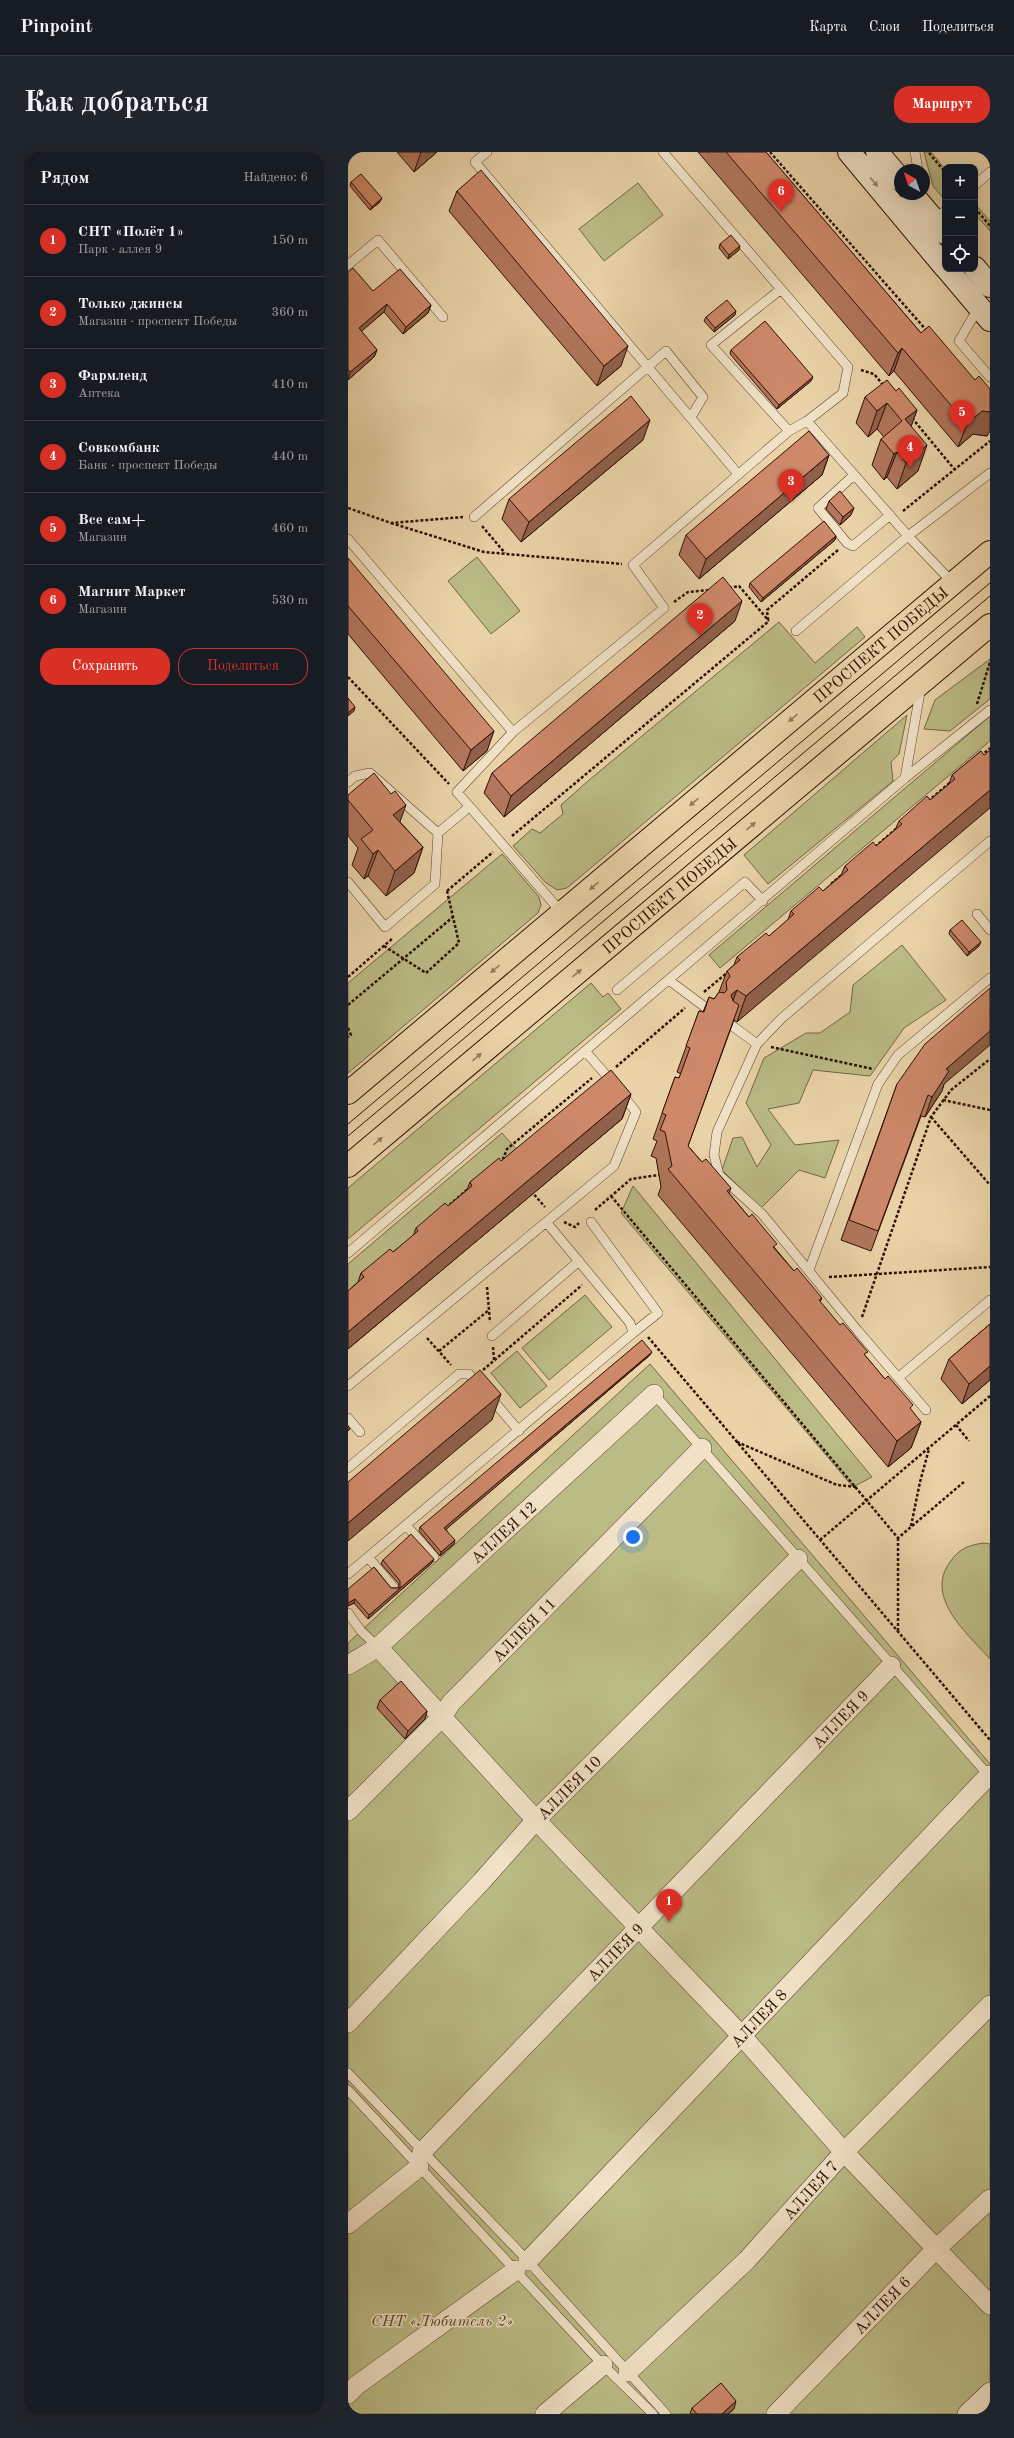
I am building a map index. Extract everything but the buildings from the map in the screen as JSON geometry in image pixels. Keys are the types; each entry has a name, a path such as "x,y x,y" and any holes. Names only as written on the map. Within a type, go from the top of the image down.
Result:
{"main road":[{"path":"849,152 942,262"},
{"path":"877,152 894,172"},
{"path":"949,272 984,314"},
{"path":"978,272 990,286"},
{"name":"ПРОСПЕКТ ПОБЕДЫ","path":"348,1093 990,552"},
{"name":"ПРОСПЕКТ ПОБЕДЫ","path":"348,1166 990,625"}],"street":[{"name":"АЛЛЕЯ 12","path":"348,1664 378,1647 654,1394"},
{"name":"АЛЛЕЯ 11","path":"348,1811 442,1718 451,1703 702,1448"},
{"name":"АЛЛЕЯ 10","path":"348,2023 482,1881 536,1820 798,1559"},
{"path":"378,1647 536,1820 742,2036 844,2152 990,2305"},
{"name":"АЛЛЕЯ 9","path":"348,2224 421,2160 638,1927 891,1666"},
{"name":"АЛЛЕЯ 8","path":"348,2394 522,2266 989,1776"},
{"name":"АЛЛЕЯ 7","path":"628,2372 747,2260 844,2152 990,2005"},
{"name":"АЛЛЕЯ 6","path":"776,2414 936,2249 990,2199"},
{"path":"545,2414 603,2365"},
{"path":"967,2414 990,2392"}],"lane":[{"path":"487,152 475,162 738,474"},
{"path":"562,913 457,792 513,732 664,608 633,565 789,431 808,421 843,393 848,367 663,152"},
{"path":"915,152 917,164"},
{"path":"978,182 990,172"},
{"path":"348,265 378,240 443,318"},
{"path":"781,289 711,345 789,431"},
{"path":"984,314 959,341 990,377"},
{"path":"474,517 666,352 703,397 691,417"},
{"path":"808,421 908,536 953,583"},
{"path":"796,631 908,536 990,473"},
{"path":"854,475 818,508 847,543 853,546 892,517"},
{"path":"348,539 513,732"},
{"path":"905,778 922,681"},
{"path":"348,1253 670,981 905,778 990,710"},
{"path":"348,782 355,776 370,773 438,833"},
{"path":"348,882 384,927 435,884 438,833 469,806"},
{"path":"926,1410 858,1331 763,1214 719,1175 714,1155 717,1132 756,1044 782,1018 990,841"},
{"path":"617,990 746,882 763,901"},
{"path":"977,914 990,930"},
{"path":"812,1274 878,1084 898,1055 990,978"},
{"path":"670,981 713,1013"},
{"path":"727,1022 756,1044"},
{"path":"348,1386 417,1327 485,1274 614,1166 636,1112 586,1052"},
{"path":"348,1574 658,1313 591,1222"},
{"path":"547,1223 637,1330"},
{"path":"492,1336 579,1261"},
{"path":"899,1377 990,1300"},
{"path":"348,1468 459,1374 468,1374 474,1378 519,1431"},
{"path":"654,1394 989,1776"},
{"path":"348,1418 360,1432"},
{"path":"406,1525 434,1557"},
{"path":"368,1557 394,1588"},
{"path":"348,1613 361,1631 378,1647"},
{"path":"348,2073 421,2160 522,2266 628,2372 666,2414"},
{"path":"348,2090 421,2160 522,2266 603,2365 653,2414"}],"path":[{"path":"770,152 930,334"},
{"path":"928,152 942,168"},
{"path":"978,212 990,226"},
{"path":"848,367 874,374 889,392"},
{"path":"910,416 955,470"},
{"path":"892,517 955,470 990,441"},
{"path":"348,508 484,552 633,565"},
{"path":"392,523 474,517 505,553"},
{"path":"768,621 767,610 847,543"},
{"path":"724,588 739,586 768,621"},
{"path":"664,608 688,592 717,589"},
{"path":"442,896 768,621"},
{"path":"976,707 990,662"},
{"path":"348,677 457,792"},
{"path":"978,758 990,748"},
{"path":"924,805 954,779"},
{"path":"870,851 900,825"},
{"path":"828,887 846,871"},
{"path":"384,946 426,973 459,944 447,891"},
{"path":"348,1005 453,917"},
{"path":"348,977 396,936"},
{"path":"497,1164 503,1159 507,1149 596,1075 611,1070 731,969"},
{"path":"348,1028 351,1035 348,1037"},
{"path":"756,1044 886,1072"},
{"path":"858,1331 876,1274 931,1117 951,1090 990,1059"},
{"path":"943,1100 990,1110"},
{"path":"933,1104 938,1106"},
{"path":"931,1117 990,1185"},
{"path":"634,1179 658,1175"},
{"path":"444,1210 474,1185"},
{"path":"612,1196 868,1500 898,1538 898,1632"},
{"path":"812,1274 876,1274 990,1267"},
{"path":"485,1274 494,1360"},
{"path":"439,1351 489,1310"},
{"path":"417,1327 459,1374"},
{"path":"637,1330 736,1442 990,1740"},
{"path":"820,1540 990,1396"},
{"path":"956,1425 970,1441"},
{"path":"736,1442 837,1485 856,1487"},
{"path":"911,1526 929,1448"},
{"path":"898,1538 966,1481"}],"green space":[{"path":"924,152 931,152 942,165 942,196 933,186 930,175 930,164 927,164"},
{"path":"638,183 663,215 604,261 579,229"},
{"path":"978,207 990,221 990,231 978,217"},
{"path":"477,557 520,611 491,634 448,581"},
{"path":"779,622 815,663 857,627 865,637 567,888 557,890 546,883 513,846 532,829 540,833 563,814 561,805 588,781"},
{"path":"990,659 990,699 950,731 924,729 935,700"},
{"path":"907,715 899,754 891,762 893,781 768,884 744,855"},
{"path":"990,716 990,741 720,968 709,955"},
{"path":"502,854 539,897 541,905 538,913 348,1073 348,983"},
{"path":"902,945 946,1000 904,1028 870,1076 813,1070 799,1103 768,1109 795,1145 839,1140 825,1178 799,1170 761,1208 722,1170 733,1138 742,1137 757,1167 771,1145 746,1103 764,1058 806,1033 820,1033 850,1012 853,985"},
{"path":"591,983 603,997 608,993 621,1009 348,1239 348,1188"},
{"path":"502,1133 519,1152 348,1298 348,1264"},
{"path":"633,1186 872,1477 853,1487 621,1213"},
{"path":"585,1295 612,1327 549,1380 522,1348"},
{"path":"517,1351 547,1386 520,1408 491,1373"},
{"name":"СНТ «Любитель 2»","path":"650,1364 990,1764 990,2414 348,2414 348,1643"},
{"path":"984,1543 990,1544 990,1659 952,1615 945,1602 942,1589 943,1575 953,1558 964,1548"}],"tram line":[{"path":"348,1124 990,583"},
{"path":"348,1136 990,596"}],"place":[{"name":"Магнит Маркет","path":"781,212"},
{"name":"Все сам+","path":"962,433"},
{"name":"Совкомбанк","path":"910,468"},
{"name":"Фармленд","path":"791,502"},
{"name":"Только джинсы","path":"700,636"},
{"name":"СНТ «Полёт 1»","path":"669,1922"}]}
